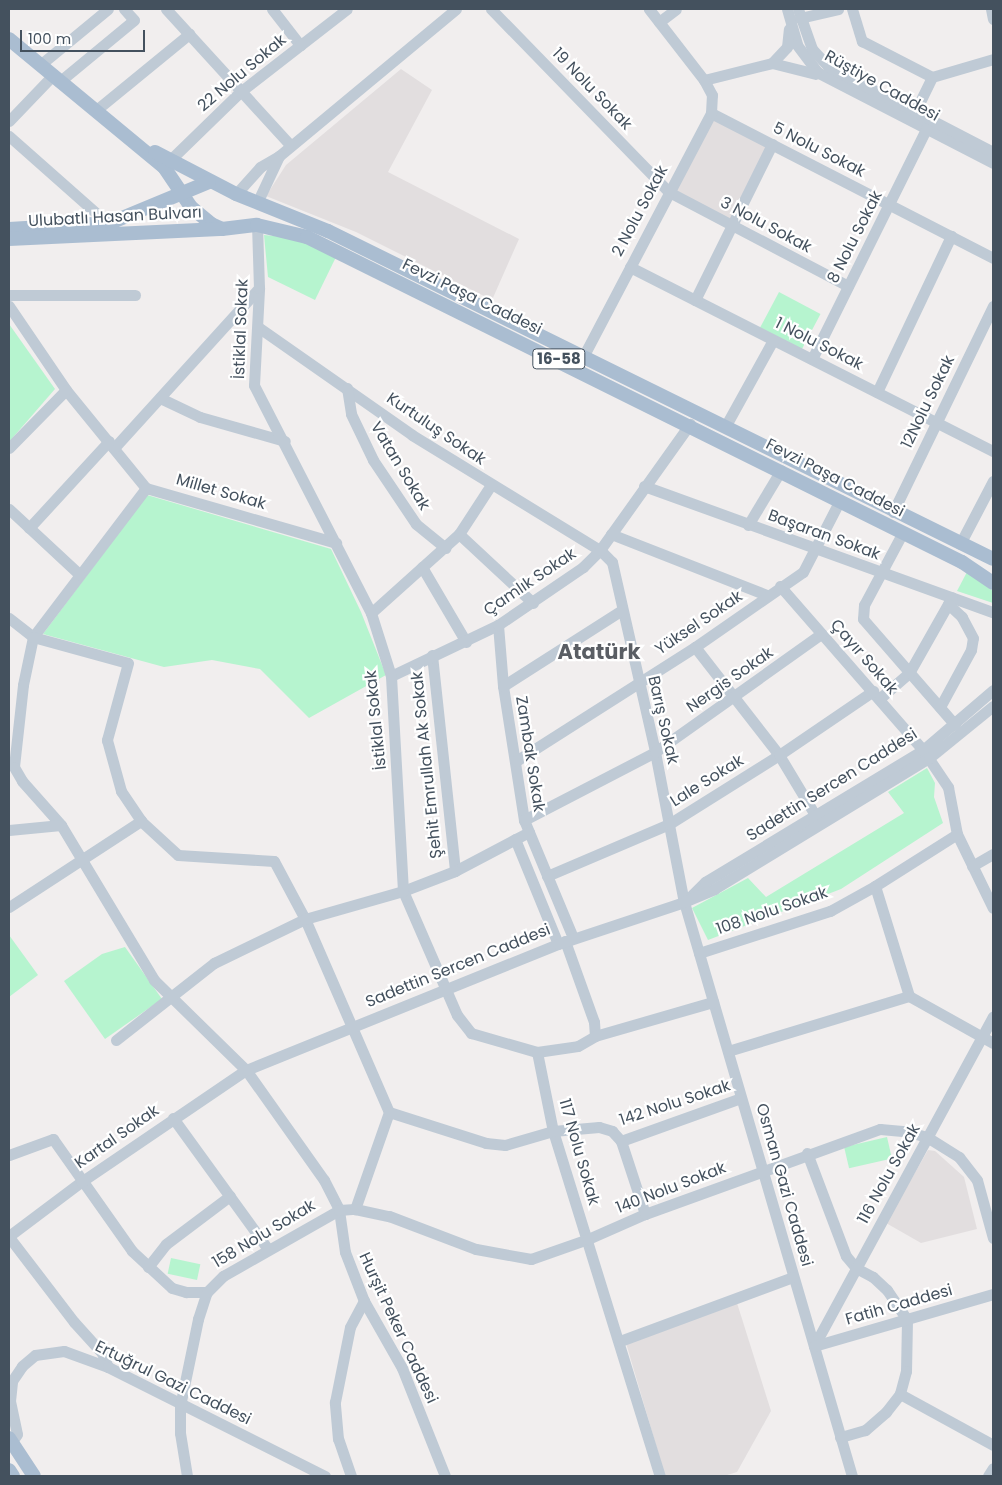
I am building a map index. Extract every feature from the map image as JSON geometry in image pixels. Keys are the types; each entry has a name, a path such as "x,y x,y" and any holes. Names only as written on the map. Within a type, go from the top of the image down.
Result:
{"main road":[{"name":"Fevzi Paşa Caddesi","path":"9,39 95,111 166,163 256,203 328,231 893,512 993,559"},
{"name":"Fevzi Paşa Caddesi","path":"166,163 183,195 202,217 222,229 257,226 307,237 690,424 962,562 993,583"},
{"name":"Ulubatlı Hasan Bulvarı","path":"113,228 209,182"},
{"path":"256,203 257,226"},
{"name":"Ulubatlı Hasan Bulvarı","path":"11,238 113,228 222,229"},
{"path":"10,1442 34,1476"},
{"path":"9,1470 13,1476"}],"street":[{"path":"40,65 108,9"},
{"path":"9,121 56,79 134,20 124,9"},
{"path":"166,9 290,145"},
{"path":"272,9 300,45"},
{"name":"22 Nolu Sokak","path":"166,163 240,92 347,9"},
{"path":"236,194 260,167 279,156 456,9"},
{"name":"19 Nolu Sokak","path":"491,9 669,192"},
{"path":"650,9 704,80 712,95 711,113"},
{"path":"660,22 676,9"},
{"path":"772,63 787,47 794,13 838,9"},
{"path":"852,9 862,41 932,76 993,60"},
{"path":"991,9 993,19"},
{"name":"Rüştiye Caddesi","path":"794,13 804,56 817,72 993,163"},
{"name":"Rüştiye Caddesi","path":"794,13 820,60 993,152"},
{"path":"95,111 189,34"},
{"path":"704,80 772,63 796,67 830,80"},
{"path":"915,112 932,76"},
{"name":"2 Nolu Sokak","path":"583,357 711,113"},
{"name":"5 Nolu Sokak","path":"711,113 993,258"},
{"name":"8 Nolu Sokak","path":"812,359 926,129"},
{"path":"9,136 113,228"},
{"path":"695,300 772,144"},
{"path":"256,203 279,156"},
{"name":"3 Nolu Sokak","path":"669,192 848,286"},
{"name":"İstiklal Sokak","path":"257,226 260,288 254,385 267,416 285,441 371,613 391,676 403,891"},
{"path":"877,392 951,236"},
{"name":"1 Nolu Sokak","path":"630,267 993,451"},
{"path":"29,528 160,398 260,288"},
{"path":"9,295 135,295"},
{"path":"9,306 66,390 146,488 33,637"},
{"name":"12Nolu Sokak","path":"893,512 993,306"},
{"name":"Kurtuluş Sokak","path":"258,327 347,388 412,436 600,550"},
{"path":"725,427 773,340"},
{"name":"Vatan Sokak","path":"347,388 351,414 373,460 416,524 446,548"},
{"path":"9,448 66,390"},
{"path":"160,398 200,417 285,441"},
{"name":"Çamlık Sokak","path":"391,676 466,642 498,625 533,603 583,567 600,550 690,424"},
{"path":"748,524 780,470"},
{"path":"960,544 993,481"},
{"path":"371,613 446,548 459,534 491,485"},
{"name":"Başaran Sokak","path":"644,486 950,600 993,612"},
{"name":"Millet Sokak","path":"146,488 336,543"},
{"name":"Yüksel Sokak","path":"516,761 695,647 780,586 803,572 840,500"},
{"path":"9,509 79,574"},
{"path":"903,532 862,612 863,619 955,725"},
{"path":"459,534 533,603"},
{"path":"611,534 768,595"},
{"name":"Barış Sokak","path":"600,550 612,562 655,752 684,902"},
{"path":"422,567 466,642"},
{"name":"Çayır Sokak","path":"780,586 926,754 948,787 957,834 993,908"},
{"path":"940,708 971,650 973,638 950,600"},
{"name":"Lale Sokak","path":"547,876 669,824 909,673 950,600"},
{"path":"503,686 622,610"},
{"path":"9,618 33,637 128,663 107,740 121,791 141,821 178,855 274,860 306,919 389,1112 355,1208 339,1210"},
{"name":"Zambak Sokak","path":"498,625 503,686 524,820 547,876 566,941"},
{"name":"Nergis Sokak","path":"524,820 655,752 735,698 821,634"},
{"name":"Hurşit Peker Caddesi","path":"33,637 23,686 14,767 22,781 61,825 79,858 154,980 171,1000 246,1070 324,1180 339,1210 345,1252 364,1301 402,1368 445,1476"},
{"path":"695,647 779,755 816,815"},
{"name":"Şehit Emrullah Ak Sokak","path":"432,656 455,871"},
{"name":"Sadettin Sercen Caddesi","path":"684,902 705,882 816,815 926,754 993,690"},
{"name":"Sadettin Sercen Caddesi","path":"246,1070 444,988 566,941 684,902 714,889 926,754 993,706"},
{"path":"9,907 79,858 141,821"},
{"path":"9,830 61,825"},
{"path":"116,1040 171,1000 181,987 214,963 306,919 403,891 455,871 529,832"},
{"name":"108 Nolu Sokak","path":"699,953 830,911 875,886 957,834"},
{"path":"515,839 566,941 594,1022 595,1036"},
{"path":"972,866 993,854"},
{"path":"875,886 910,996 993,1043"},
{"path":"403,891 444,988 457,1015 471,1033 536,1052 578,1046 595,1036 713,1002"},
{"name":"Osman Gazi Caddesi","path":"684,902 852,1476"},
{"path":"728,1051 910,996"},
{"name":"116 Nolu Sokak","path":"814,1346 993,1016"},
{"name":"117 Nolu Sokak","path":"536,1052 553,1130 620,1341 660,1476"},
{"name":"Kartal Sokak","path":"9,1237 81,1182 246,1070"},
{"name":"142 Nolu Sokak","path":"389,1112 495,1144 532,1139 553,1130 599,1127 612,1131 621,1140 741,1098"},
{"path":"173,1118 268,1249"},
{"name":"140 Nolu Sokak","path":"355,1208 422,1226 476,1248 531,1259 588,1239 644,1214 808,1153 880,1129 905,1131 928,1138 959,1157 977,1180 993,1238"},
{"path":"9,1155 53,1138 81,1182 132,1252 172,1288 186,1292 207,1292"},
{"path":"621,1140 644,1214"},
{"path":"808,1153 838,1240 856,1268 873,1277 887,1290 906,1320 908,1353 900,1394 886,1412 864,1430 840,1437"},
{"path":"148,1267 166,1244 230,1196"},
{"name":"158 Nolu Sokak","path":"187,1476 180,1433 180,1406 198,1319 207,1292 222,1276 339,1210"},
{"path":"9,1237 74,1322 102,1353 108,1367"},
{"path":"620,1341 794,1277"},
{"name":"Fatih Caddesi","path":"814,1346 993,1294"},
{"path":"351,1476 338,1439 335,1402 350,1327 364,1301"},
{"name":"Ertuğrul Gazi Caddesi","path":"10,1442 17,1434 10,1400 11,1381 22,1366 35,1355 50,1352 80,1356 108,1367 180,1406 325,1476"},
{"path":"900,1394 993,1445"},
{"path":"988,1476 993,1468"}],"shaded area":[{"path":"401,69 432,90 388,172 519,239 492,300 356,232 266,196 286,165"},
{"path":"712,117 769,147 730,220 673,190"},
{"path":"928,1150 935,1151 964,1177 977,1229 921,1243 886,1223"},
{"path":"737,1303 771,1411 737,1472 724,1476 665,1476 626,1343"}],"green space":[{"path":"264,235 294,238 336,257 315,300 268,277"},
{"path":"779,292 820,314 801,351 759,329"},
{"path":"9,324 55,389 9,442"},
{"path":"147,495 331,549 361,612 386,675 309,718 260,669 212,660 164,667 43,634"},
{"path":"967,572 993,591 993,603 957,591"},
{"path":"927,768 935,783 934,797 943,823 841,889 708,940 692,908 748,878 766,897 904,813 888,792"},
{"path":"9,935 38,975 9,997"},
{"path":"125,947 162,999 105,1039 64,981 102,954"},
{"path":"887,1137 892,1158 849,1168 844,1147"},
{"path":"171,1258 200,1264 197,1280 168,1274"}],"district":[{"name":"Atatürk","path":"599,652"}]}
